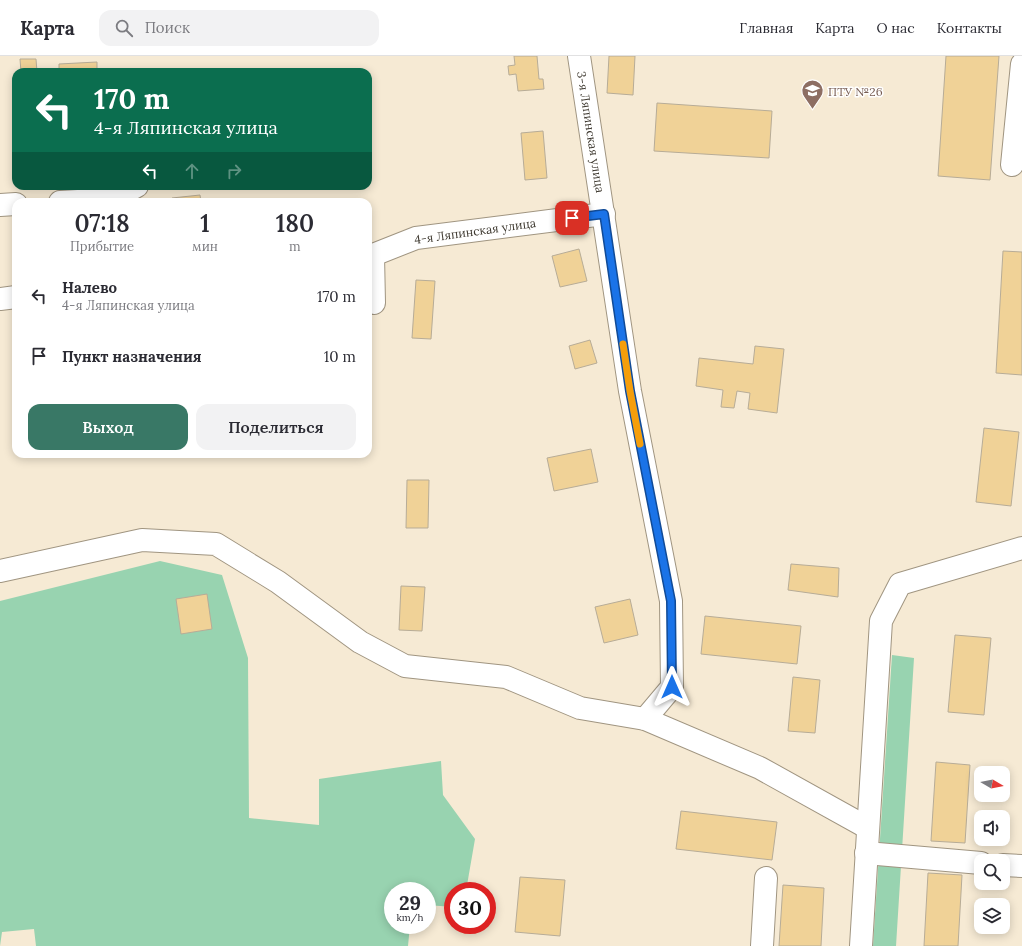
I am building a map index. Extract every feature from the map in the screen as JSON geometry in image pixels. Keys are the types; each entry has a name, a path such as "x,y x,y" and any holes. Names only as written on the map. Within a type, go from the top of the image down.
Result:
{"street":[{"name":"3-я Ляпинская улица","path":"579,56 630,391 671,601 672,687 645,719"},
{"path":"1012,165 1022,64"},
{"path":"116,198 130,190"},
{"path":"0,205 12,204"},
{"name":"4-я Ляпинская улица","path":"372,255 416,238 604,214"},
{"name":"4-я Ляпинская улица","path":"372,280 374,303"},
{"path":"0,299 12,298"},
{"path":"0,571 142,540 216,544 278,582 360,642 405,666 506,677 580,708 645,719 760,768 868,828"},
{"path":"861,946 881,621 900,584 1022,548"},
{"path":"866,854 974,862"},
{"path":"1010,865 1022,866"},
{"path":"762,946 766,878"}],"green space":[{"path":"160,561 222,575 248,658 249,818 319,825 319,779 441,761 443,795 475,839 468,882 444,882 444,906 436,906 436,882 384,882 384,934 409,934 408,946 36,946 34,929 2,932 0,946 0,601"},
{"path":"892,655 914,658 896,946 873,946"}],"building":[{"path":"514,56 537,56 539,79 543,79 544,89 518,91 516,74 509,75 508,66 515,65"},
{"path":"609,56 635,56 633,95 607,93"},
{"path":"946,56 999,56 990,180 938,176"},
{"path":"20,59 36,59 37,68 21,68"},
{"path":"97,62 97,68 59,68 59,64"},
{"path":"657,103 772,111 769,158 654,151"},
{"path":"543,131 547,178 525,180 521,133"},
{"path":"200,195 200,198 172,198"},
{"path":"579,249 587,281 560,287 552,256"},
{"path":"1003,251 1022,252 1022,375 996,373"},
{"path":"416,280 435,281 431,339 412,338"},
{"path":"590,340 597,363 575,369 569,346"},
{"path":"755,346 784,349 777,413 748,409 750,393 737,391 734,408 721,407 723,390 696,386 699,358 753,364"},
{"path":"984,428 1019,432 1011,506 976,502"},
{"path":"591,449 598,482 554,491 547,458"},
{"path":"407,480 429,480 428,528 406,528"},
{"path":"791,564 839,568 838,597 788,590"},
{"path":"401,586 425,587 422,631 399,630"},
{"path":"207,594 212,629 181,634 176,599"},
{"path":"630,599 638,635 604,643 595,607"},
{"path":"705,616 801,626 797,664 701,654"},
{"path":"955,635 991,638 984,715 948,712"},
{"path":"793,677 820,680 815,733 788,731"},
{"path":"936,762 970,765 965,843 931,841"},
{"path":"681,811 777,822 772,860 676,849"},
{"path":"928,873 962,875 958,946 924,946"},
{"path":"520,877 565,880 560,936 515,932"},
{"path":"783,885 824,888 821,946 779,946"}],"slow traffic":[{"path":"623,344 640,444"}],"place":[{"name":"ПТУ №26","path":"812,110"}],"route":[{"path":"572,218 604,214 630,391 671,601 672,687"}]}
